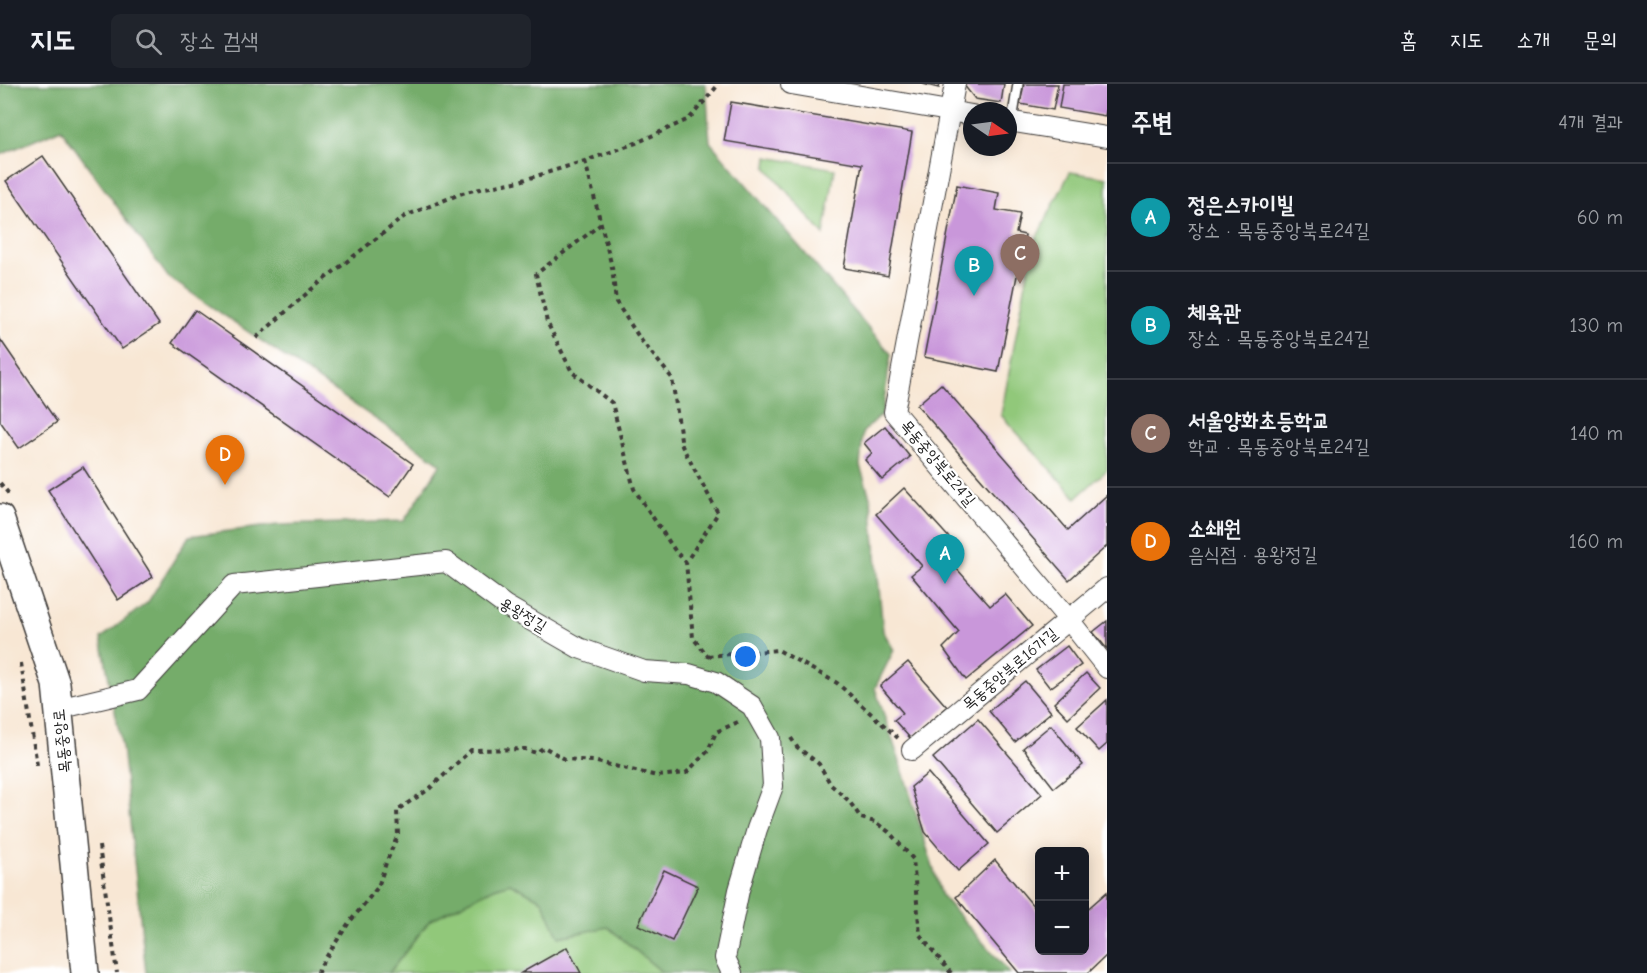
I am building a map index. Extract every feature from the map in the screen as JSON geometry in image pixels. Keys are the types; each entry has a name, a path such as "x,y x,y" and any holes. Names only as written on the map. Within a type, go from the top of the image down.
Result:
{"main road":[{"name":"목동중앙로","path":"0,518 56,684 85,973"}],"street":[{"path":"791,84 963,113"},
{"path":"950,111 954,84"},
{"name":"목동중앙북로24길","path":"950,111 894,412 1107,668"},
{"path":"1017,122 1107,137"},
{"name":"용왕정길","path":"58,709 138,690 234,585 446,562 506,606 579,648 644,671 689,674 709,670 716,682 752,706 770,738 773,786 757,829 739,890 725,958 732,973"},
{"name":"목동중앙북로16가길","path":"912,750 1107,588"}],"lane":[{"path":"1014,102 1018,84"}],"path":[{"path":"256,338 313,288 405,216 465,192 520,181 636,143 688,119 719,84"},
{"path":"585,161 612,267 616,302 641,340 672,378 682,446 718,513 686,562 693,638 708,656 709,670"},
{"path":"602,224 536,274 547,322 572,372 612,403 634,489 675,552 686,562"},
{"path":"708,656 777,650 837,683 912,750"},
{"path":"708,656 709,670"},
{"path":"21,661 37,765"},
{"path":"318,973 348,924 378,887 398,835 397,810 428,790 471,750 525,749 536,753 544,747 565,759 593,761 657,776 686,773 708,751 716,732 745,719 752,706"},
{"path":"790,737 797,747 819,764 831,785 849,801 861,819 874,822 889,832 913,859 920,935 951,973"}],"green space":[{"path":"0,84 706,84 710,142 891,354 882,414 863,432 860,466 871,500 883,631 894,650 875,688 942,896 1010,973 663,973 608,927 559,937 542,900 510,883 494,888 430,920 389,973 146,973 122,747 101,638 148,602 189,536 278,525 404,521 441,464 168,277 61,129 0,155"},
{"path":"767,157 835,169 824,235 766,167"},
{"path":"1070,172 1107,178 1107,470 1076,498 1001,415 1033,245"},
{"path":"510,883 542,900 559,937 608,927 663,973 389,973 430,920 494,888"}],"building":[{"path":"923,84 940,84 939,88"},
{"path":"963,84 1004,84 1001,102 975,99"},
{"path":"1024,84 1058,84 1053,110 1020,104"},
{"path":"1063,84 1107,84 1105,116 1059,108"},
{"path":"731,102 912,132 888,276 844,268 862,164 724,141"},
{"path":"43,156 159,324 122,349 6,181"},
{"path":"957,185 999,193 996,210 1020,214 1016,233 1025,235 998,372 924,357"},
{"path":"195,310 413,464 390,497 172,343"},
{"path":"0,339 57,422 19,448 0,421"},
{"path":"941,384 1068,530 1107,495 1107,546 1069,580 917,405"},
{"path":"885,426 910,457 882,480 865,460 872,453 864,443"},
{"path":"83,467 153,577 118,600 48,490"},
{"path":"904,488 953,542 940,550 990,606 1005,594 1032,626 966,680 943,648 959,632 911,575 922,566 876,514"},
{"path":"1107,621 1107,649 1093,632"},
{"path":"1067,646 1081,665 1050,688 1036,670"},
{"path":"908,662 947,707 910,738 894,720 903,713 880,686"},
{"path":"1086,673 1100,688 1068,718 1054,703"},
{"path":"1025,681 1051,712 1015,742 989,711"},
{"path":"1107,700 1107,744 1099,751 1077,727"},
{"path":"978,719 1042,794 997,833 933,758"},
{"path":"1051,725 1083,765 1054,788 1023,748"},
{"path":"928,773 989,844 958,871 925,832 911,787"},
{"path":"995,860 1035,908 1035,955 1089,955 1089,908 1107,892 1107,955 1088,973 1019,973 956,897"},
{"path":"664,870 698,886 672,941 638,925"},
{"path":"567,947 581,973 521,973"}],"place":[{"name":"서울양화초등학교","path":"1020,284"},
{"name":"체육관","path":"974,296"},
{"name":"소쇄원","path":"225,485"},
{"name":"정은스카이빌","path":"945,584"}]}
